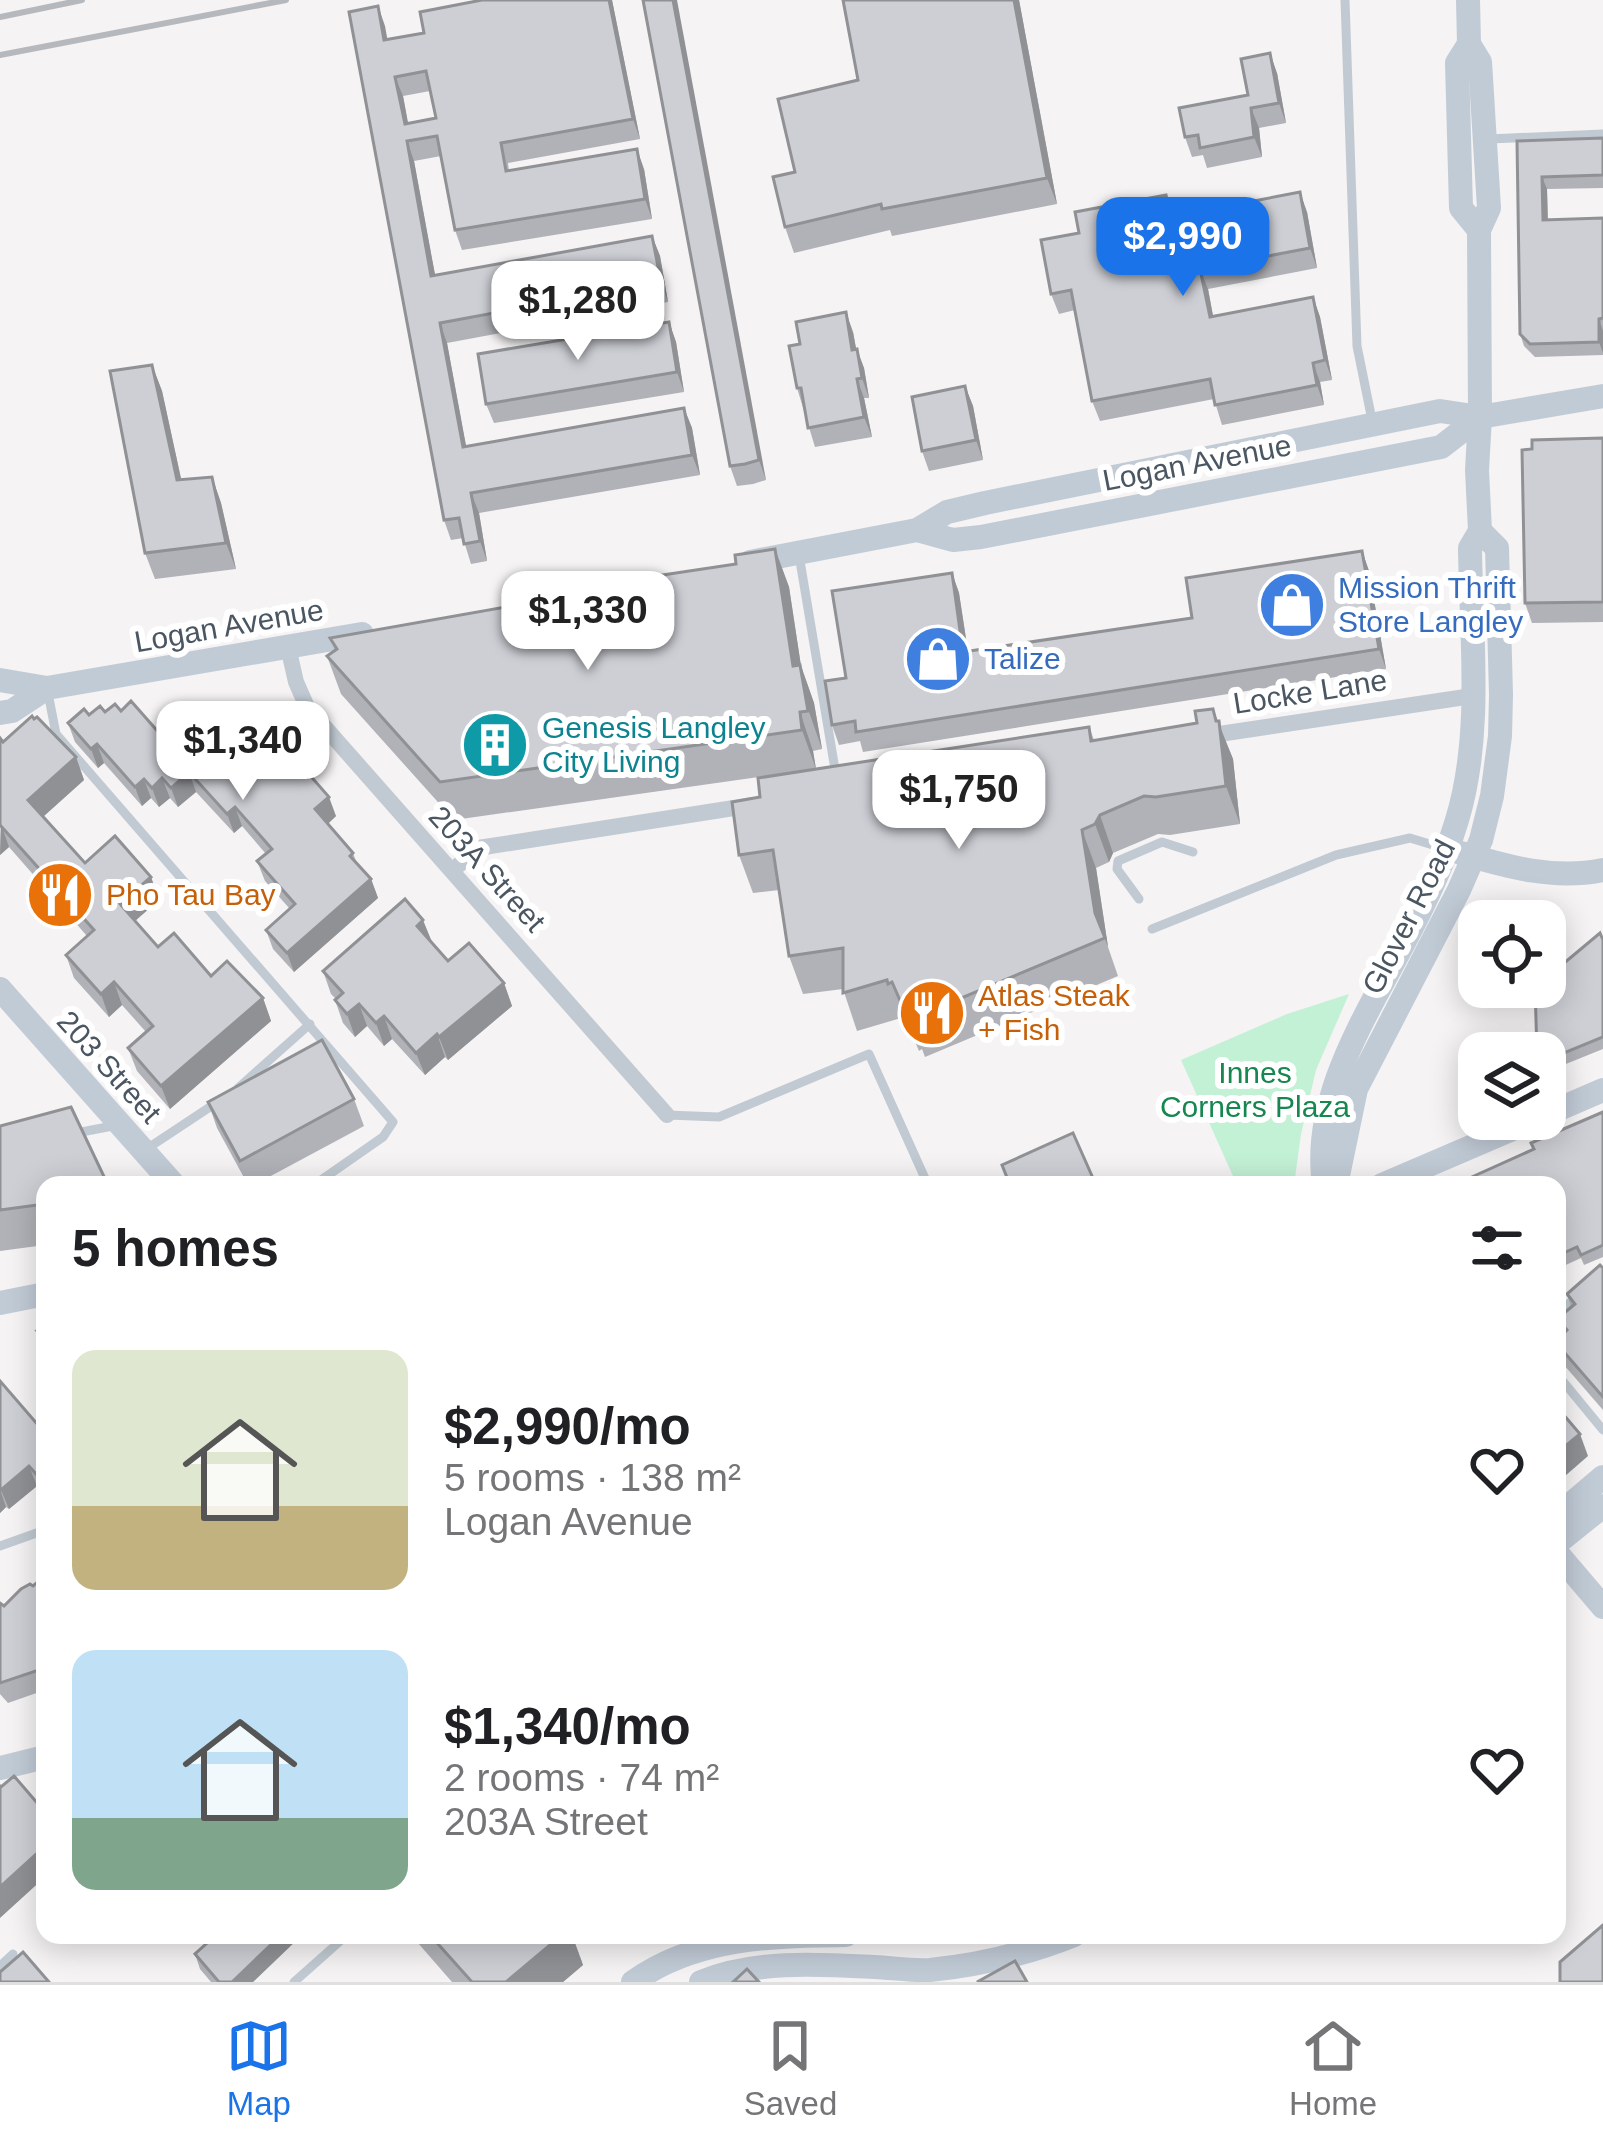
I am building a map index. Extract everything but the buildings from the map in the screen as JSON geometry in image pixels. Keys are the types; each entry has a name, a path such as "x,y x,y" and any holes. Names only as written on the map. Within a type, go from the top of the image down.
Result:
{"main road":[{"name":"Glover Road","path":"1324,1176 1329,1113 1349,1044 1425,901 1447,849 1471,753 1470,548 1480,531 1479,230 1489,208 1480,62 1469,44 1468,0"},
{"name":"Glover Road","path":"1469,44 1457,63 1461,208 1479,230"},
{"name":"Logan Avenue","path":"722,567 916,530 947,512 985,503 1373,424 1440,411 1480,417 1603,396"},
{"name":"Logan Avenue","path":"916,530 953,540 981,537 1441,447 1480,417"},
{"name":"Glover Road","path":"1338,1176 1356,1089 1474,857 1495,780 1501,695 1497,548 1480,531"},
{"name":"Logan Avenue","path":"0,680 47,688 379,631"},
{"name":"Logan Avenue","path":"0,713 12,711 47,688"},
{"path":"1447,849 1537,872 1603,870"},
{"name":"203 Street","path":"0,989 165,1176"},
{"path":"1566,1106 1603,1090"},
{"path":"1403,1176 1487,1140"},
{"path":"0,1303 36,1296"},
{"path":"1566,1509 1603,1478"},
{"path":"1566,1536 1603,1506"},
{"path":"1566,1564 1603,1607"},
{"path":"0,1768 36,1759"},
{"path":"633,1982 705,1944"},
{"path":"770,1944 788,1974"},
{"path":"808,1944 826,1974"},
{"path":"700,1982 751,1968 788,1974 924,1976 1051,1944"}],"street":[{"name":"203A Street","path":"288,647 307,707 667,1115"},
{"name":"Locke Lane","path":"1181,740 1472,696"},
{"path":"453,870 478,848 780,801"}],"lane":[{"path":"1346,0 1358,346 1373,424"},
{"path":"1487,139 1603,134"},
{"path":"799,553 838,792"},
{"path":"47,688 56,734 393,1122 383,1137 327,1176"},
{"path":"1152,929 1336,855 1410,838 1447,849"},
{"path":"1139,899 1117,869 1118,860 1162,842 1193,852"},
{"path":"144,1151 232,1093 310,1024"},
{"path":"667,1115 719,1118 868,1054 924,1176"},
{"path":"63,1136 120,1124"},
{"path":"1566,1306 1584,1290"},
{"path":"1566,1385 1603,1430"},
{"path":"0,1546 36,1533"},
{"path":"293,1982 337,1944"},
{"path":"0,1966 13,1954"}],"green space":[{"name":"Innes Corners Plaza","path":"1349,994 1316,1070 1295,1176 1233,1176 1181,1060 1287,1014"}],"railway":[{"path":"0,17 82,0"},
{"path":"0,55 286,0"}],"place":[{"name":"Mission Thrift Store Langley","path":"1292,605"},
{"name":"Talize","path":"938,659"},
{"name":"Genesis Langley City Living","path":"495,745"},
{"name":"Pho Tau Bay","path":"60,895"},
{"name":"Atlas Steak + Fish","path":"932,1013"}]}
